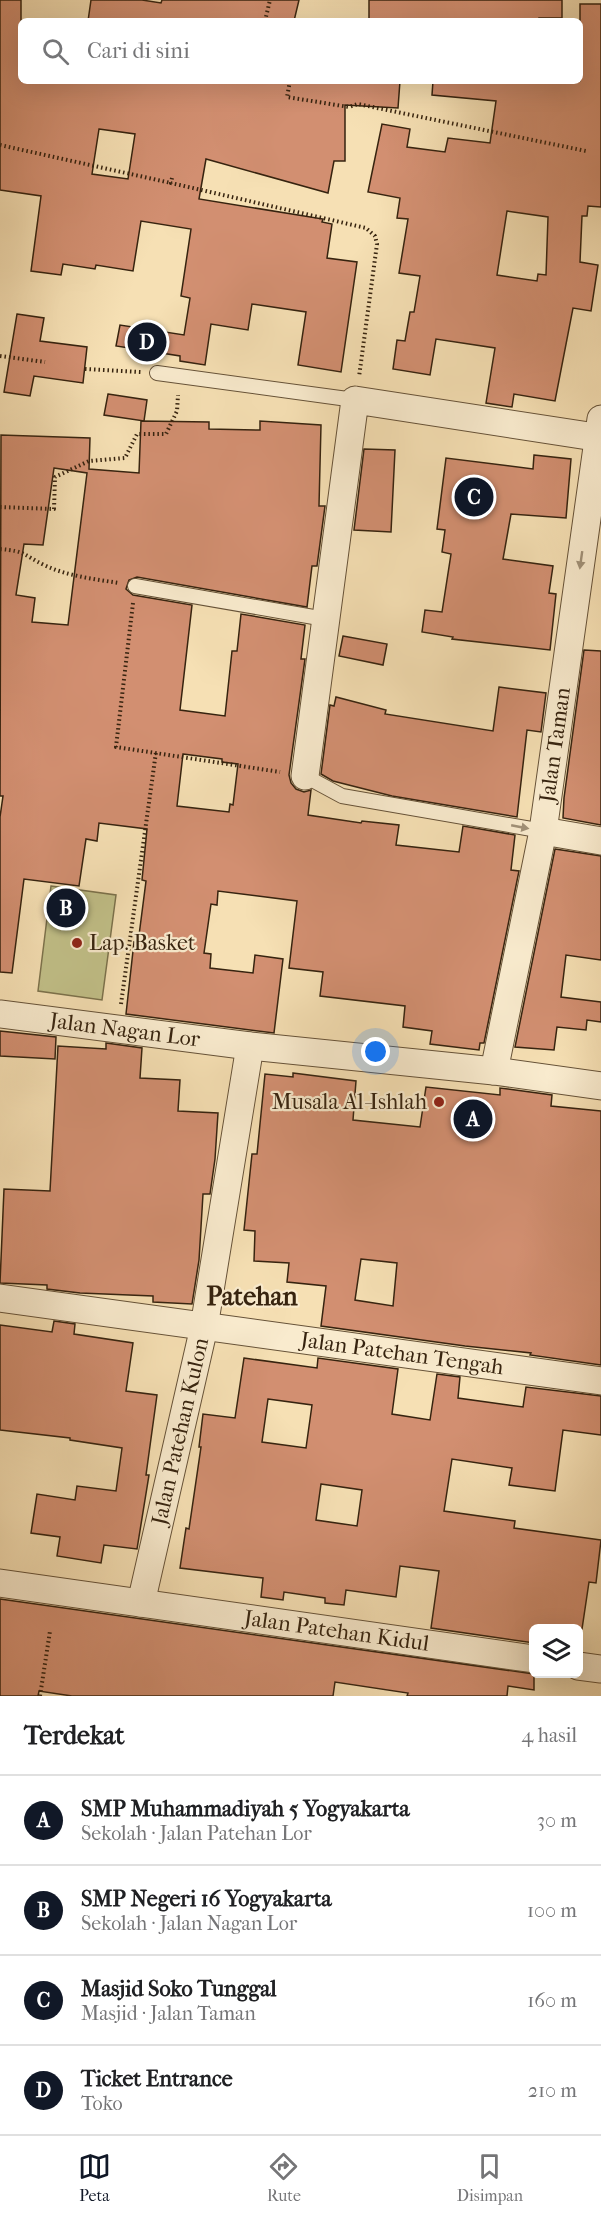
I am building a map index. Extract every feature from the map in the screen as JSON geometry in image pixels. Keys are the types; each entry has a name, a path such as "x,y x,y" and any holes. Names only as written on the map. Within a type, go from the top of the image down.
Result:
{"street":[{"path":"305,776 355,400 600,431"},
{"name":"Jalan Taman","path":"494,1071 543,831 600,431"},
{"path":"543,831 601,841"},
{"name":"Jalan Nagan Lor","path":"0,1014 250,1046 494,1071 601,1086"},
{"name":"Jalan Patehan Kulon","path":"141,1603 204,1327 250,1046"},
{"name":"Jalan Patehan Tengah","path":"0,1298 601,1381"},
{"name":"Jalan Patehan Kidul","path":"0,1583 529,1658"},
{"path":"583,1666 601,1669"}],"lane":[{"path":"157,373 355,400"},
{"path":"135,586 325,619"},
{"path":"305,776 342,796 543,831"}],"path":[{"path":"267,18 270,0"},
{"path":"289,84 287,97 349,107 358,104 586,151"},
{"path":"0,145 172,180 366,228 375,236 377,244 355,400"},
{"path":"0,356 45,362"},
{"path":"85,369 157,373"},
{"path":"0,507 54,509 55,477 89,461 125,458 137,434 166,434 177,411 179,376"},
{"path":"0,549 18,550 43,565 70,574 135,586 116,747 305,776"},
{"path":"118,1028 156,753"},
{"path":"40,1696 50,1631"}],"shaded area":[{"name":"Lap. Basket","path":"51,886 116,895 102,1000 38,991"}],"building":[{"path":"0,0 21,0 21,18 18,18 18,84 400,84 398,108 345,105 345,161 334,161 328,193 206,159 199,199 323,219 322,222 332,224 327,258 357,262 341,372 298,365 306,312 252,304 248,330 211,324 205,365 180,361 180,356 116,346 120,325 184,335 190,298 181,296 191,229 141,221 133,271 96,265 95,269 63,264 61,275 31,271 41,196 0,190","holes":["99,129 135,134 128,179 92,174"]},
{"path":"91,0 142,0 161,3 162,0 299,0 295,18 88,18"},
{"path":"369,0 562,0 562,18 369,18"},
{"path":"580,4 601,4 601,207 588,206 587,216 582,216 580,262 598,265 591,311 573,308 555,401 514,394 512,407 486,403 495,348 436,339 430,375 393,369 397,340 405,341 410,312 414,312 420,276 399,273 408,219 397,218 400,198 368,192 382,124 410,129 407,147 445,152 448,138 490,143 496,101 432,95 433,84 583,84 583,18 580,18","holes":["507,211 548,217 546,275 538,274 537,281 497,275"]},
{"path":"17,314 44,318 40,341 87,347 83,383 34,376 30,396 4,392"},
{"path":"108,394 147,400 144,421 104,415"},
{"path":"141,421 209,422 209,429 260,430 260,421 321,425 319,506 325,506 317,566 312,566 307,607 137,577 129,580 126,589 133,595 192,605 180,710 225,716 232,651 237,651 241,614 305,625 301,659 305,659 289,775 296,789 304,792 311,790 308,815 361,823 362,821 399,825 396,845 459,852 463,826 515,835 511,870 519,871 484,1043 480,1043 479,1050 430,1044 432,1031 403,1027 405,1006 320,996 323,972 289,968 297,901 218,891 217,905 211,904 204,953 211,954 210,968 253,973 255,955 283,959 274,1033 126,1014 134,942 138,943 146,881 142,880 147,829 99,823 97,841 86,839 79,886 24,879 12,973 0,972 0,817 3,796 0,796 1,435 90,438 89,469 139,473","holes":["54,468 87,473 68,625 32,622 35,598 16,595 24,544 43,545","183,754 222,759 222,762 238,764 233,805 230,804 229,812 177,806"]},
{"path":"364,449 395,450 391,532 354,530"},
{"path":"534,455 571,459 566,518 511,514 503,559 553,566 549,593 556,594 550,650 452,639 453,637 422,632 425,610 442,612 451,554 442,552 445,530 437,529 446,458 533,469"},
{"path":"343,636 387,644 383,665 339,656"},
{"path":"584,650 601,651 601,825 563,818"},
{"path":"499,687 546,693 541,732 527,730 517,817 392,796 333,781 321,774 330,705 334,706 336,697 386,710 385,714 493,731"},
{"path":"555,849 601,856 601,960 566,955 561,997 601,1002 601,1022 587,1020 586,1030 557,1027 554,1050 515,1047"},
{"path":"0,1031 56,1037 55,1059 0,1056"},
{"path":"106,1043 142,1048 140,1078 180,1080 178,1111 218,1113 210,1194 203,1194 199,1260 192,1304 153,1302 153,1296 80,1293 47,1289 47,1285 0,1283 4,1189 50,1191 58,1046 106,1049"},
{"path":"293,1073 356,1081 353,1120 420,1127 426,1087 500,1095 500,1088 552,1095 551,1106 601,1111 601,1365 530,1355 531,1353 321,1326 326,1286 287,1282 289,1263 254,1261 255,1231 244,1230 252,1154 257,1154 265,1074 293,1077","holes":["361,1259 397,1263 393,1306 355,1300"]},
{"path":"54,1321 75,1324 74,1334 133,1343 126,1391 157,1395 146,1475 149,1475 137,1549 104,1545 101,1563 57,1556 60,1537 31,1533 37,1494 75,1500 77,1486 116,1491 122,1448 70,1440 70,1438 0,1430 0,1325 52,1332"},
{"path":"244,1358 317,1368 318,1358 398,1369 392,1414 430,1420 437,1374 460,1377 458,1398 523,1407 526,1387 601,1396 601,1435 563,1430 555,1491 509,1485 512,1468 452,1459 444,1511 515,1521 514,1528 601,1540 596,1583 589,1582 583,1624 529,1624 529,1642 431,1628 439,1571 400,1566 396,1597 346,1590 344,1605 325,1603 325,1598 284,1592 283,1600 261,1597 263,1578 180,1568 186,1528 189,1529 201,1447 199,1447 203,1414 235,1418","holes":["268,1399 312,1405 306,1448 262,1442","321,1484 362,1490 357,1526 316,1520"]},
{"path":"0,1599 529,1673 529,1678 534,1678 534,1690 508,1686 507,1696 407,1696 408,1693 335,1682 333,1696 72,1696 39,1691 38,1696 0,1696"}],"place":[{"name":"Ticket Entrance","path":"147,342"},
{"name":"Masjid Soko Tunggal","path":"474,497"},
{"name":"SMP Negeri 16 Yogyakarta","path":"66,908"},
{"name":"Lap. Basket","path":"77,943"},
{"name":"Musala Al-Ishlah","path":"439,1102"},
{"name":"SMP Muhammadiyah 5 Yogyakarta","path":"473,1119"}],"district":[{"name":"Patehan","path":"252,1296"}]}
